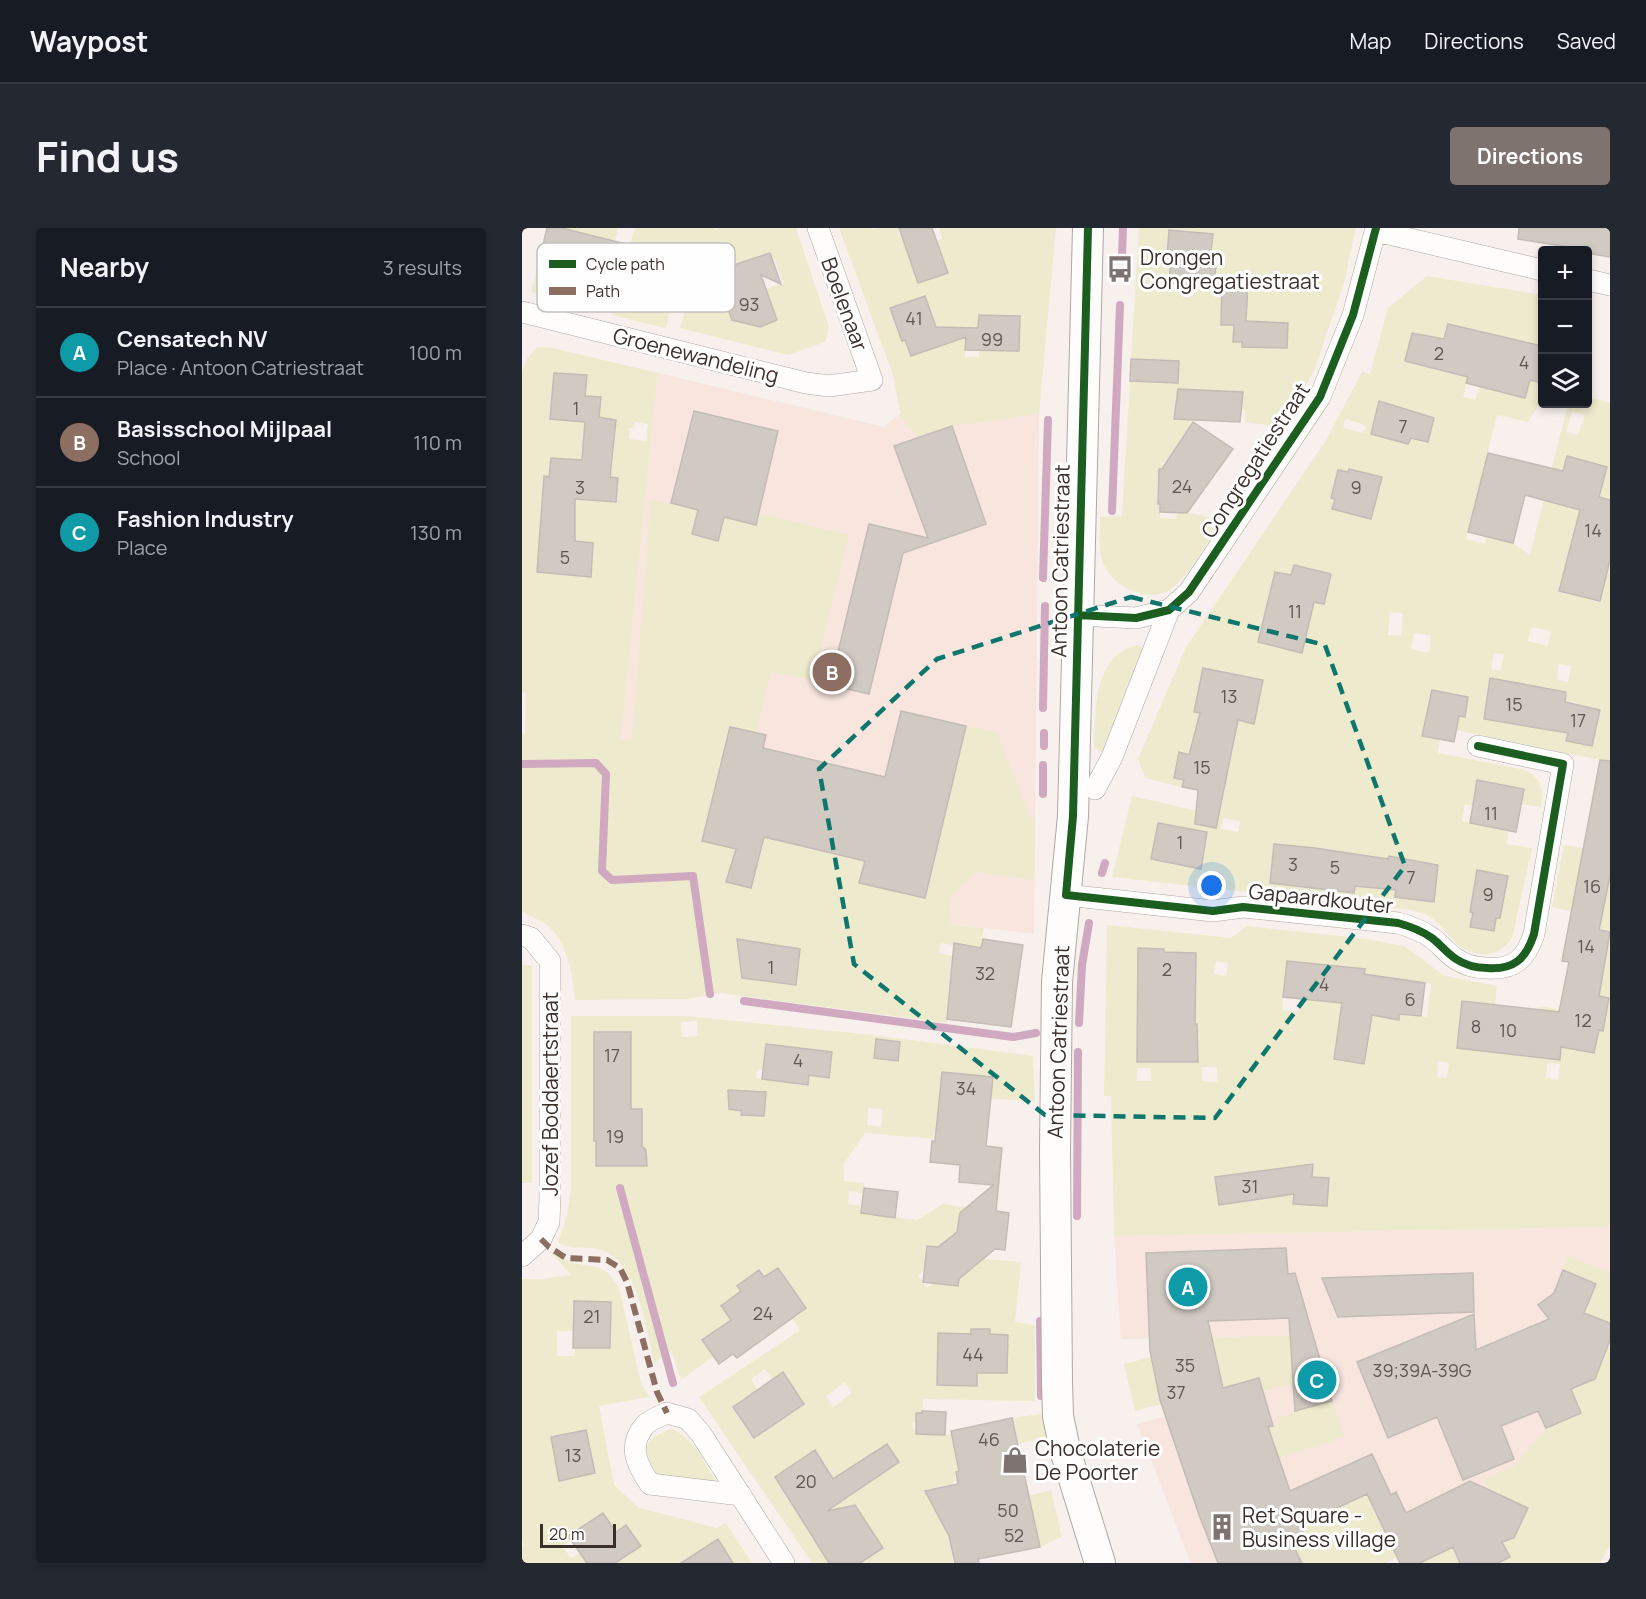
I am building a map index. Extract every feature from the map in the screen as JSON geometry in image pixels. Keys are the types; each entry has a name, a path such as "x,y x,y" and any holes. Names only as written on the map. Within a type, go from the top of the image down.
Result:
{"main road":[{"name":"Antoon Catriestraat","path":"1088,228 1073,816 1056,982 1055,1162 1058,1416 1065,1450 1100,1563"}],"street":[{"name":"Boelenaar","path":"818,228 872,380"},
{"name":"Congregatiestraat","path":"1095,789 1112,757 1169,610 1189,592 1320,397 1353,315 1376,230"},
{"path":"1376,230 1538,269"},
{"path":"1592,281 1610,285"},
{"name":"Groenewandeling","path":"522,312 806,383 829,386 872,380"},
{"name":"Congregatiestraat","path":"1077,615 1136,618 1169,610"},
{"name":"Gapaardkouter","path":"1066,895 1213,911 1243,907 1398,923 1432,938 1457,960 1483,968 1507,967 1520,960 1526,953 1534,934 1563,764 1478,746"},
{"name":"Jozef Boddaertstraat","path":"522,935 531,938 550,961 551,1010 549,1222 541,1239 522,1256"},
{"path":"741,1495 650,1484 637,1465 635,1444 646,1425 667,1413 688,1419 701,1434 741,1495 784,1563"}],"highlighted area":[{"path":"1131,597 1325,645 1405,866 1215,1118 1045,1115 854,964 819,769 937,659"}],"shaded area":[{"path":"562,228 618,228 615,241"},
{"path":"635,228 714,228 715,230 720,228 796,228 829,327 825,342 788,355 680,328 684,312 729,312 732,320 762,327 770,324 766,289 780,284 784,285 774,258 770,253 735,264 735,243 630,243"},
{"path":"839,228 872,228 873,230 897,228 901,239 932,241 942,239 939,228 1056,228 1039,414 952,426 919,437 901,418 893,375","holes":["925,296 937,328 933,348 911,356 905,340 902,341 891,308","979,315 1020,316 979,350 979,357 965,357 966,328 978,328"]},
{"path":"1139,228 1356,228 1343,286 1315,368 1298,402 1275,426 1245,422 1245,410 1241,410 1242,392 1199,390 1176,407 1174,419 1192,420 1192,423 1165,463 1162,462 1162,469 1159,469 1160,518 1176,519 1177,513 1194,514 1210,518 1219,525 1179,582 1163,593 1153,595 1133,591 1123,586 1114,579 1101,558 1100,517 1122,516 1130,381 1178,383 1179,361 1131,359","holes":["1170,229 1212,234 1211,252 1217,253 1214,283 1188,281 1187,285 1169,283 1171,257 1167,256","1222,282 1247,282 1246,321 1288,323 1287,348 1243,347 1242,342 1233,342 1234,325 1221,325"]},
{"path":"537,270 537,294 531,292"},
{"path":"1427,276 1538,294 1537,345 1512,339 1499,391 1525,398 1530,380 1538,382 1538,406 1528,422 1497,415 1466,539 1485,544 1486,536 1513,543 1530,555 1567,408 1592,408 1592,398 1610,403 1610,762 1456,730 1459,716 1465,717 1468,697 1432,691 1440,739 1438,753 1526,770 1536,778 1542,790 1541,807 1521,804 1523,788 1478,780 1473,806 1465,804 1462,821 1508,830 1507,844 1532,848 1512,938 1499,951 1491,953 1475,953 1467,950 1452,939 1429,916 1411,910 1112,877 1132,796 1215,815 1191,747 1189,755 1179,753 1174,777 1184,780 1182,787 1145,778 1138,759 1186,647 1325,442 1362,372 1370,374 1388,308","holes":["1412,337 1443,345 1465,376 1405,361","1466,384 1479,387 1476,400 1463,397","1379,402 1434,418 1428,442 1411,438 1408,444 1371,434","1572,412 1585,415 1578,435 1566,432","1345,419 1366,425 1364,433 1343,428","1565,463 1590,469 1561,478","1349,469 1381,477 1332,508 1335,499 1331,497 1339,470 1348,472","1294,565 1331,574 1324,604 1314,602 1301,653 1258,642 1263,618 1276,621 1281,599 1269,595 1275,572 1291,575","1390,612 1403,613 1401,636 1388,635","1531,627 1551,631 1548,646 1528,641","1414,633 1431,635 1429,653 1411,649","1494,653 1504,654 1501,671 1491,669","1559,664 1571,666 1568,682 1557,680","1263,680 1254,724 1194,712","1536,687 1529,727 1504,721","1561,701 1599,710 1592,746 1566,741 1568,733 1556,731","1223,818 1240,821 1238,832 1221,829","1158,824 1207,832 1200,869 1152,859","1274,845 1358,854 1354,893 1270,883","1389,856 1438,865 1434,902 1396,897 1396,890 1385,888","1477,870 1507,876 1500,918 1496,918 1494,931 1471,927 1473,913 1470,912"]},
{"path":"613,312 669,312 666,328 612,315"},
{"path":"537,347 553,348 658,373 621,740 632,741 651,500 698,510 692,534 718,541 724,517 758,513 849,535 813,680 771,672 756,733 730,727 702,841 736,849 727,882 751,888 764,837 831,853 870,836 860,883 925,898 966,726 996,732 1035,827 1034,880 976,872 949,899 950,924 984,928 981,948 955,943 954,945 940,943 939,953 952,956 947,1023 720,993 687,999 575,1000 568,960 560,941 547,925 522,911 522,733 525,733 526,693 522,692 522,378 528,358","holes":["554,373 587,376 585,396 601,397 598,423 550,419","635,422 648,424 646,441 629,439 630,428 634,428","551,458 570,459 596,476 605,502 543,497 545,476 549,477","541,534 593,543 590,577 537,572"]},
{"path":"658,373 884,427 905,409 1039,414 1034,934 936,922 705,902 621,740"},
{"path":"1138,645 1142,648 1140,655 1102,752 1094,747 1099,686 1112,660 1123,651"},
{"path":"1564,845 1610,852 1610,864 1581,859 1574,897 1610,876 1610,932 1569,923 1570,911 1552,907"},
{"path":"1107,925 1231,938 1247,926 1366,939 1404,946 1445,976 1497,986 1495,1005 1526,1009 1546,1007 1562,1011 1603,1031 1609,998 1575,991 1604,968 1610,932 1610,1227 1114,1236 1111,1096 1104,1096","holes":["1139,949 1163,949 1164,952 1196,953 1195,986","1216,961 1228,963 1226,976 1214,974","1287,961 1365,970 1360,1013 1345,1004 1300,998 1298,1012 1282,1010","1393,978 1431,984 1427,1017 1399,1014 1398,1019","1138,1023 1197,1024 1197,1041","1438,1061 1449,1063 1447,1078 1437,1077","1547,1063 1560,1064 1558,1080 1546,1078","1202,1067 1217,1067 1217,1082 1202,1081","1137,1068 1151,1068 1151,1081 1137,1081"]},
{"path":"522,955 523,965 532,966 532,1183 522,1183"},
{"path":"571,1016 685,1016 872,1035 1033,1056 1035,1101 991,1099 993,1077 942,1073 937,1120 989,1125 983,1143 865,1133 843,1165 844,1181 864,1183 863,1193 849,1191 848,1204 862,1206 861,1213 917,1220 943,1204 967,1208 963,1228 918,1276 927,1288 934,1283 958,1286 961,1271 968,1272 984,1259 1021,1262 1015,1322 1035,1325 1035,1401 923,1399 922,1413 916,1413 916,1422 913,1423 913,1431 921,1432 921,1434 961,1433 959,1471 956,1472 954,1484 924,1491 943,1524 993,1542 951,1551 953,1563 860,1563 813,1538 829,1563 812,1563 699,1397 800,1330 792,1318 806,1307 779,1268 764,1277 759,1271 738,1286 741,1291 721,1306 738,1328 714,1356 681,1380 671,1350 654,1363 639,1300 625,1269 615,1258 604,1251 558,1243 567,1215 571,1191","holes":["697,1021 698,1036 682,1037 681,1022","876,1039 900,1042 898,1061 874,1058","767,1044 832,1052 829,1078 809,1075 808,1084 756,1078 757,1069 763,1070","594,1108 642,1109 642,1131 636,1148 646,1150 647,1163 644,1166 596,1166","868,1108 883,1109 881,1127 867,1125","971,1329 990,1329 990,1334 1008,1335 1007,1373 977,1373 976,1386 937,1385 938,1333 971,1334","765,1369 772,1379 783,1372 804,1404 754,1437 733,1406 757,1389 751,1379","845,1382 852,1393 833,1407 826,1396","887,1444 899,1462 866,1458","815,1451 837,1485 796,1509 775,1478"]},
{"path":"1610,1227 1610,1519 1487,1510 1397,1558 1366,1494 1217,1563 1191,1563 1137,1424 1324,1374 1311,1335 1121,1339 1114,1236"},
{"path":"550,1252 572,1263 598,1267 608,1273 619,1288 641,1383 649,1397 599,1406 614,1485 639,1508 717,1528 726,1523 752,1563 733,1563 718,1539 682,1563 615,1563 641,1546 626,1525 616,1532 603,1513 569,1536 571,1540 562,1546 571,1558 580,1553 587,1563 522,1563 522,1546 524,1545 522,1540 522,1279 571,1275","holes":["574,1302 611,1302 610,1348 575,1348 574,1356 557,1356 557,1331 574,1331","586,1430 595,1473 559,1480 551,1437"]},
{"path":"1568,1256 1610,1273 1610,1323 1584,1313 1595,1284 1563,1270"},
{"path":"1311,1335 1323,1375 1263,1391 1259,1378 1235,1384 1238,1398 1228,1400 1211,1337"},
{"path":"1608,1345 1610,1345 1610,1546 1600,1563 1498,1563 1509,1557 1484,1480 1515,1466 1546,1428 1581,1413 1571,1389 1595,1379"},
{"path":"1151,1357 1161,1404 1135,1411 1124,1364"},
{"path":"1332,1401 1345,1437 1276,1459 1277,1453 1266,1428 1279,1424 1278,1418 1292,1414 1292,1411"},
{"path":"1041,1414 1048,1437 1017,1444 1012,1418"},
{"path":"671,1429 692,1444 717,1483 707,1484 652,1474 643,1453 654,1438"},
{"path":"1051,1490 1062,1537 1039,1547 1028,1496"},
{"path":"1367,1494 1397,1557 1386,1563 1303,1563 1292,1543 1305,1536 1300,1525"},
{"path":"1453,1547 1460,1563 1420,1563"}],"building":[{"path":"547,228 562,228 622,243 543,243"},
{"path":"899,228 932,228 948,273 918,283"},
{"path":"1519,228 1610,228 1610,257 1592,254 1592,246 1562,246 1518,239"},
{"path":"1169,230 1213,234 1211,252 1217,252 1214,287 1169,283 1171,257 1167,256"},
{"path":"770,253 781,284 761,275 777,320 760,327 732,320 729,312 735,312 735,264"},
{"path":"1222,281 1248,282 1246,321 1288,323 1287,348 1242,347 1242,342 1233,342 1234,325 1221,325"},
{"path":"925,296 936,327 978,328 979,315 1020,316 1019,351 965,350 966,337 911,356 905,340 902,341 890,308"},
{"path":"1448,324 1538,345 1538,382 1530,380 1525,398 1466,383 1468,377 1405,361 1412,333 1444,339"},
{"path":"1131,359 1179,361 1178,383 1130,381"},
{"path":"554,373 587,375 585,396 601,397 599,417 616,420 610,477 618,478 616,502 575,499 575,541 593,543 591,577 537,572 544,476 549,477 551,458 582,460 585,422 550,419"},
{"path":"1178,389 1243,392 1240,422 1174,419"},
{"path":"1379,401 1434,418 1428,442 1411,438 1408,444 1371,434"},
{"path":"694,411 778,431 756,525 724,517 718,541 692,534 698,510 671,503"},
{"path":"1193,422 1233,449 1187,513 1160,512 1160,504 1158,504 1159,469 1162,469"},
{"path":"952,426 986,524 903,553 869,694 830,685 869,524 928,538 894,446"},
{"path":"1488,453 1563,471 1567,456 1607,467 1599,497 1610,500 1610,560 1600,601 1559,591 1580,510 1525,495 1513,543 1468,532"},
{"path":"1349,469 1382,477 1371,519 1332,509 1335,499 1331,498 1338,470 1348,472"},
{"path":"1294,565 1331,574 1324,604 1314,602 1302,653 1258,642 1275,572 1291,575"},
{"path":"1203,668 1263,680 1254,724 1238,720 1216,828 1195,824 1198,790 1182,787 1184,780 1174,778 1179,752 1189,755 1200,713 1194,712"},
{"path":"1490,678 1566,692 1565,702 1600,710 1592,746 1566,741 1568,733 1484,719"},
{"path":"1432,690 1468,697 1465,717 1459,716 1454,742 1422,736"},
{"path":"901,711 966,726 925,898 859,883 865,861 764,837 751,888 726,882 736,849 702,841 730,727 766,735 763,748 885,777"},
{"path":"1600,760 1610,761 1610,876 1599,930 1610,932 1599,996 1609,998 1603,1031 1599,1030 1594,1053 1561,1047 1560,1060 1457,1048 1462,1001 1559,1012 1569,962 1562,961"},
{"path":"1477,780 1524,789 1516,832 1470,823"},
{"path":"1158,823 1207,832 1201,869 1151,859"},
{"path":"1274,844 1388,859 1389,856 1438,865 1434,902 1395,897 1396,890 1355,886 1354,893 1270,883"},
{"path":"1477,870 1508,876 1500,918 1496,918 1494,931 1470,927 1473,913 1470,912"},
{"path":"737,939 800,949 796,985 742,978"},
{"path":"983,939 1023,945 1011,1027 947,1019 954,943 981,948"},
{"path":"1138,948 1196,953 1195,1024 1197,1024 1198,1062 1137,1062"},
{"path":"1287,961 1365,969 1364,974 1425,983 1421,1016 1399,1014 1399,1020 1372,1015 1364,1064 1334,1059 1342,1003 1283,997"},
{"path":"594,1032 631,1032 631,1109 642,1109 642,1146 646,1150 647,1166 596,1166"},
{"path":"876,1039 900,1042 898,1061 874,1058"},
{"path":"766,1044 832,1052 829,1078 809,1075 808,1085 762,1079"},
{"path":"942,1072 993,1077 986,1146 1002,1148 996,1211 1009,1213 1005,1250 995,1249 959,1279 958,1286 923,1282 927,1246 938,1247 957,1232 960,1213 993,1185 959,1182 960,1165 930,1162 932,1141 935,1141"},
{"path":"728,1090 766,1092 764,1116 741,1115 742,1111 729,1109"},
{"path":"1313,1164 1312,1177 1329,1178 1327,1206 1293,1204 1294,1194 1219,1205 1215,1177"},
{"path":"864,1188 898,1192 895,1218 861,1213"},
{"path":"1286,1248 1288,1274 1295,1273 1332,1401 1295,1411 1289,1318 1208,1321 1223,1388 1259,1378 1273,1426 1268,1427 1290,1491 1372,1454 1391,1495 1396,1492 1406,1513 1470,1481 1528,1508 1514,1538 1502,1542 1510,1557 1498,1563 1460,1563 1453,1547 1420,1563 1400,1563 1367,1494 1300,1525 1305,1536 1292,1543 1302,1563 1218,1563 1199,1515 1160,1400 1150,1351 1146,1253"},
{"path":"778,1268 806,1308 737,1358 733,1354 719,1364 702,1340 731,1320 721,1306 741,1291 737,1286 759,1270 764,1277"},
{"path":"1563,1270 1596,1284 1584,1313 1610,1323 1610,1340 1595,1379 1571,1389 1581,1413 1546,1428 1538,1411 1501,1426 1514,1459 1463,1480 1437,1417 1388,1438 1357,1362 1474,1314 1476,1350 1549,1319 1538,1305 1554,1293"},
{"path":"1473,1273 1474,1312 1338,1317 1322,1278"},
{"path":"574,1301 611,1302 610,1348 573,1348"},
{"path":"971,1329 990,1329 990,1334 1008,1335 1007,1373 977,1373 977,1386 937,1385 938,1333 971,1334"},
{"path":"783,1372 804,1404 754,1438 733,1407"},
{"path":"922,1411 946,1412 945,1435 916,1434 916,1413 922,1413"},
{"path":"1012,1418 1040,1547 978,1559 979,1563 955,1563 949,1536 925,1491 958,1484 956,1472 959,1471 951,1431"},
{"path":"586,1430 595,1473 559,1481 551,1437"},
{"path":"887,1444 899,1462 827,1511 855,1505 883,1548 860,1563 829,1563 775,1477 815,1450 833,1479"},
{"path":"603,1513 616,1532 626,1525 641,1546 615,1563 587,1563 568,1536"},
{"path":"718,1539 733,1563 681,1563"}],"waterway":[{"path":"1122,257 1123,228"},
{"path":"1112,511 1120,305"},
{"path":"1043,578 1048,420"},
{"path":"1043,708 1045,606"},
{"path":"1044,733 1044,746"},
{"path":"522,764 596,763 606,774 602,871 612,880 693,876 710,994"},
{"path":"1043,765 1043,794"},
{"path":"1102,873 1105,863"},
{"path":"1079,1023 1082,965 1089,923"},
{"path":"744,1001 1013,1037 1036,1033"},
{"path":"1077,1216 1078,1052"},
{"path":"620,1188 673,1383"},
{"path":"1040,1321 1041,1396"}],"marked path":[{"path":"541,1239 566,1258 607,1260 620,1268 627,1282 657,1392 667,1413"}],"cycle path":[{"path":"1088,228 1073,816 1066,895 1213,911 1243,907 1398,923 1428,935 1453,957 1467,964 1496,968 1512,965 1523,956 1534,934 1563,764 1478,746"},
{"path":"1077,615 1136,618 1169,610 1189,592 1320,397 1353,315 1376,228"}],"place":[{"name":"Drongen Congregatiestraat","path":"1120,269"},
{"name":"Basisschool Mijlpaal","path":"832,672"},
{"name":"Censatech NV","path":"1188,1287"},
{"name":"Fashion Industry","path":"1317,1380"},
{"name":"Chocolaterie De Poorter","path":"1015,1460"},
{"name":"Ret Square - Business village","path":"1222,1527"}]}
